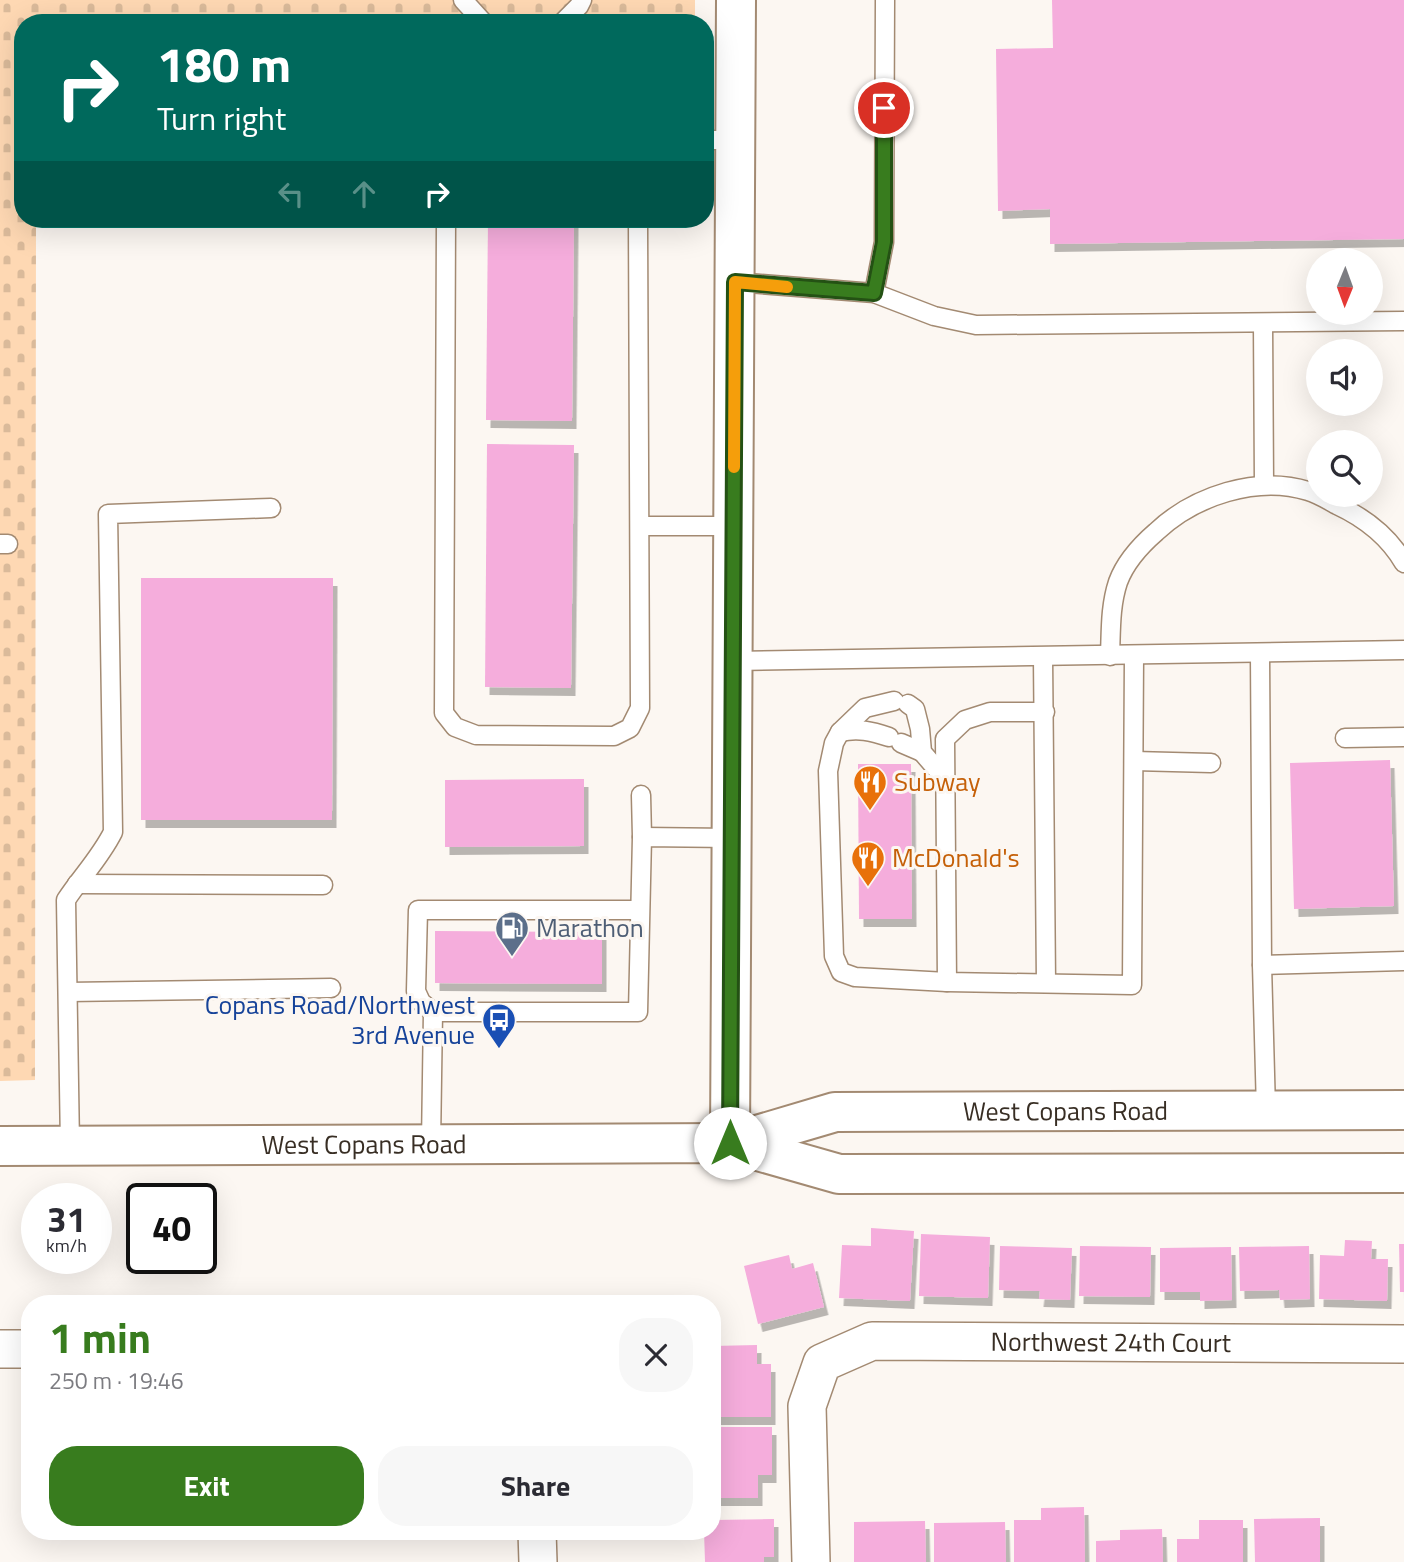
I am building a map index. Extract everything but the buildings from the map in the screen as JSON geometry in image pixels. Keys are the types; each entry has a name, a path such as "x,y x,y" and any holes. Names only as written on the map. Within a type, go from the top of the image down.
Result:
{"main road":[{"path":"730,1143 735,282 720,140 736,0"},
{"name":"West Copans Road","path":"730,1143 835,1112 1404,1110"},
{"name":"West Copans Road","path":"0,1146 730,1143 839,1174 1404,1173"}],"street":[{"name":"Northwest 24th Court","path":"810,1562 807,1406 822,1363 872,1341 1404,1343"},
{"path":"0,1349 21,1349"},
{"path":"537,1540 538,1562"}],"lane":[{"path":"463,0 476,14"},
{"path":"571,14 582,0"},
{"path":"874,293 884,242 885,0"},
{"path":"446,228 444,713 455,727 476,735 614,736 630,728 640,708 638,228"},
{"path":"735,282 874,293 934,316 976,325 1404,321"},
{"path":"1263,323 1264,485"},
{"path":"1110,656 1111,616 1119,580 1139,547 1169,519 1224,492 1264,485 1308,491 1359,515 1395,547 1404,563"},
{"path":"70,1146 66,900 102,854 113,832 108,514 271,508"},
{"path":"640,526 733,526"},
{"path":"733,661 1404,650"},
{"path":"1260,654 1266,1110"},
{"path":"922,752 915,709 901,702 865,708 840,732 834,743 828,771 834,956 841,972 855,978 1132,985 1133,656"},
{"path":"1044,657 1046,984"},
{"path":"947,982 945,739 965,720 990,712 1045,712"},
{"path":"840,732 869,730 922,752 946,780"},
{"path":"1345,738 1404,737"},
{"path":"1134,761 1211,763"},
{"path":"639,910 418,910 416,992 421,1002 433,1012 638,1012 641,795"},
{"path":"642,837 732,838"},
{"path":"77,884 323,885"},
{"path":"1262,965 1404,961"},
{"path":"68,992 331,988"},
{"path":"431,1144 433,1012"}],"green space":[{"path":"0,0 695,0 695,14 14,14 14,228 36,228 35,1080 0,1081"}],"slow traffic":[{"path":"734,467 735,282 787,287"}],"place":[{"name":"Subway","path":"870,812"},
{"name":"McDonald's","path":"868,888"},
{"name":"Marathon","path":"512,958"},
{"name":"Copans Road/Northwest 3rd Avenue","path":"499,1050"}],"route":[{"path":"730,1143 735,282 874,293 884,242 884,108"}]}
